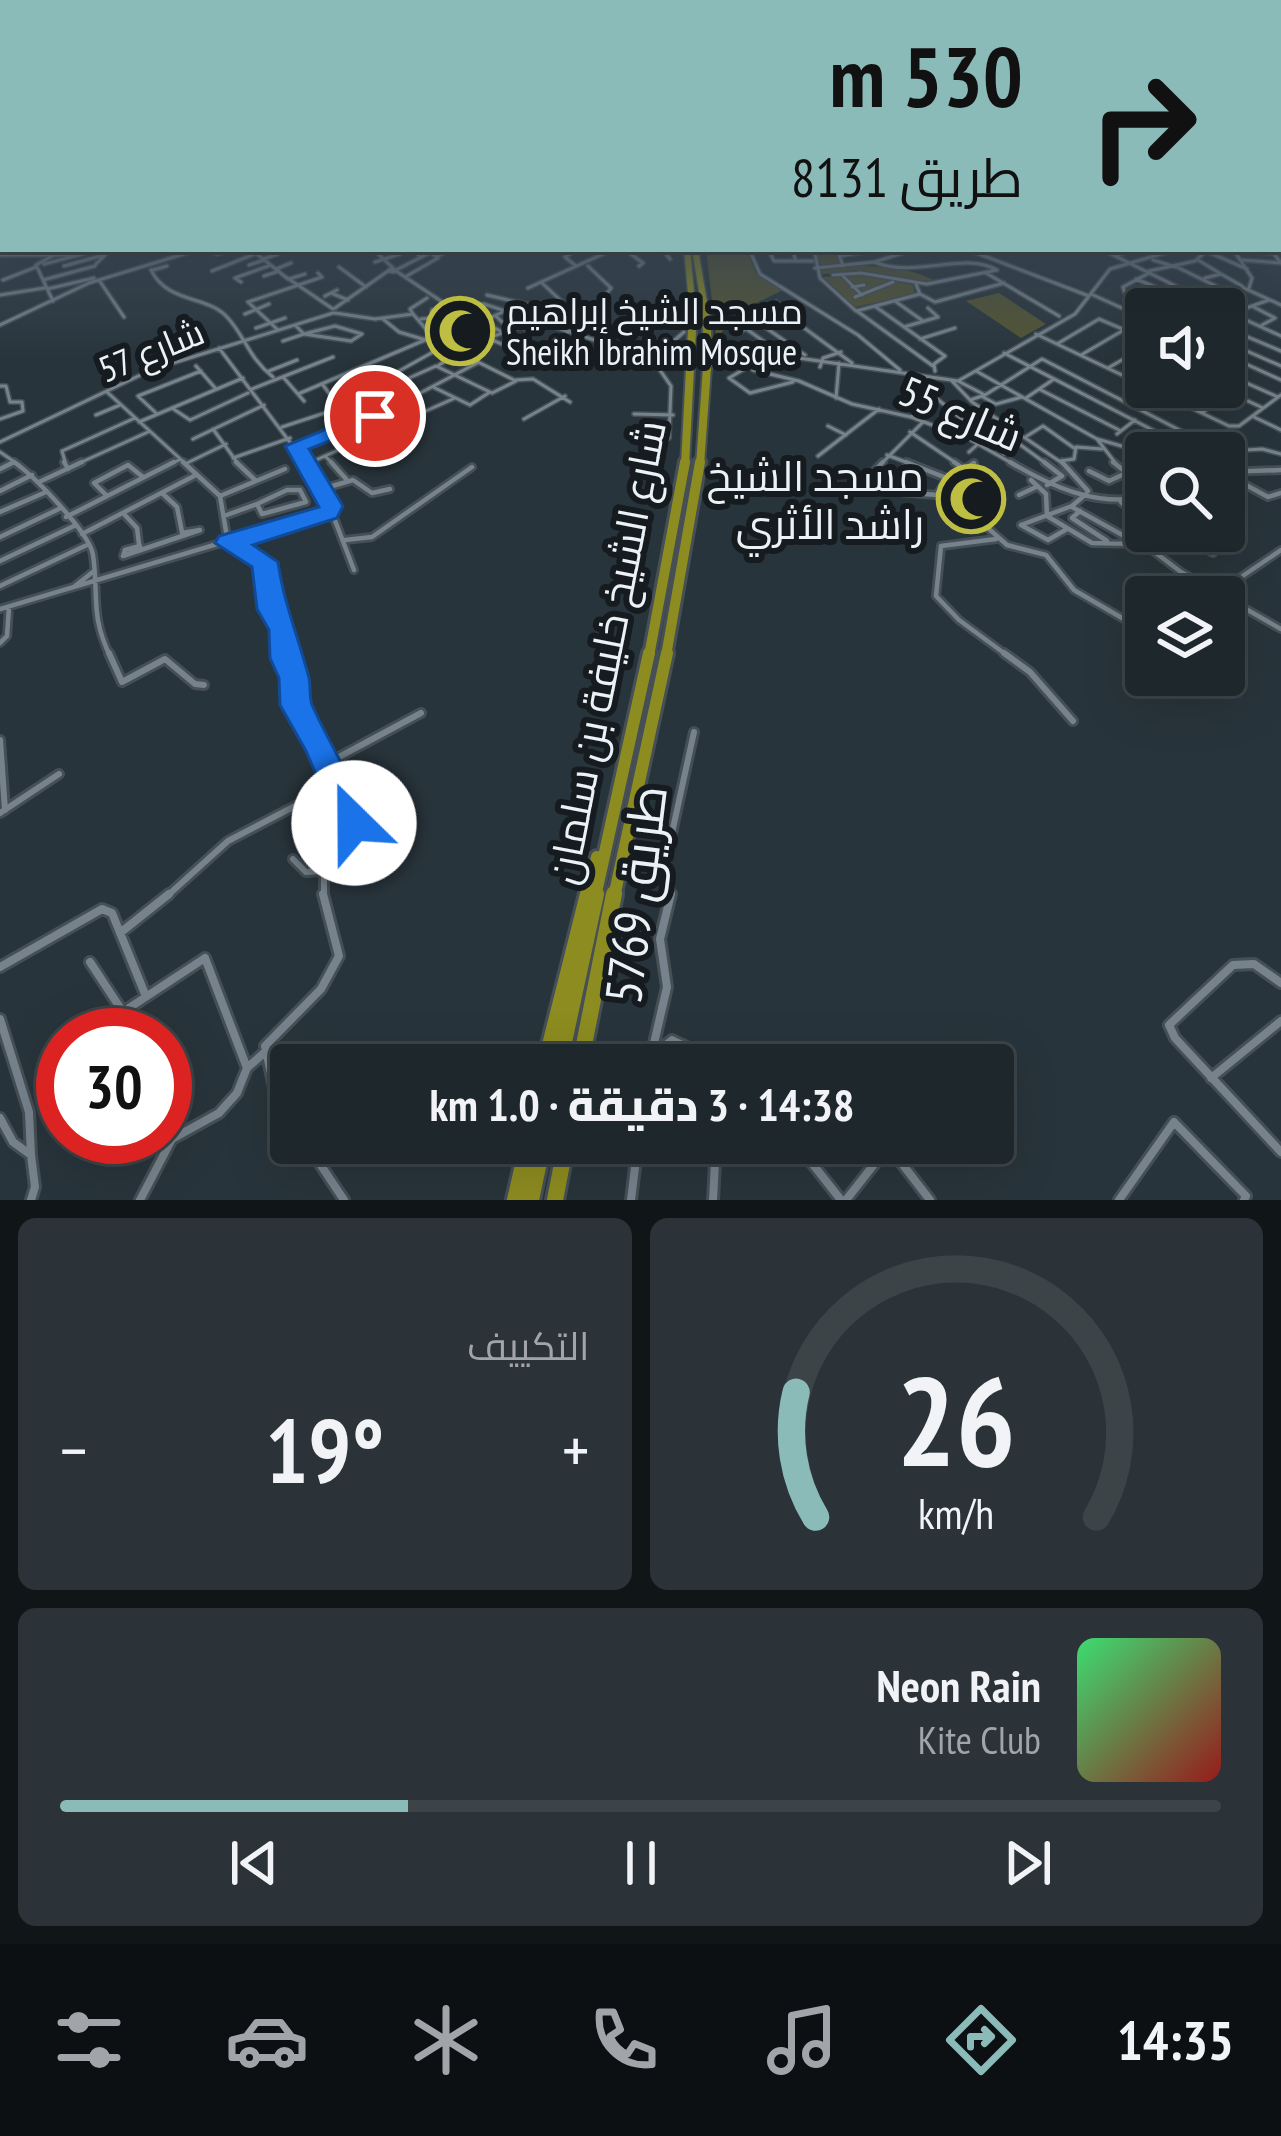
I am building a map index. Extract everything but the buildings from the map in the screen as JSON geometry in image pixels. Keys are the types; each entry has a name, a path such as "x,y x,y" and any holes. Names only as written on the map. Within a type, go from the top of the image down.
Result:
{"highway":[{"name":"شارع الشيخ خليفة بن سلمان","path":"564,1044 673,538 688,438 693,255"},
{"name":"شارع الشيخ خليفة بن سلمان","path":"584,1044 676,610 697,481 705,358 693,255"},
{"path":"551,1044 621,780"},
{"path":"515,1200 523,1164"},
{"path":"531,1200 539,1164"},
{"path":"555,1200 562,1164"}],"street":[{"path":"44,264 103,252"},
{"path":"103,252 95,266 96,280 124,317"},
{"path":"43,280 103,252"},
{"path":"129,274 191,252"},
{"path":"212,272 261,252"},
{"path":"376,252 430,296 502,332"},
{"path":"375,262 401,254 397,252"},
{"path":"257,254 336,311 366,287 432,252"},
{"path":"435,252 438,256"},
{"path":"394,271 446,252"},
{"path":"573,252 565,257 578,268"},
{"path":"528,288 588,266 609,252"},
{"path":"628,252 644,263 639,266"},
{"path":"664,252 670,259"},
{"path":"750,252 760,274 869,343 1007,458"},
{"path":"770,252 774,261 813,261"},
{"path":"793,252 796,261"},
{"path":"814,252 822,284 933,366 936,374"},
{"path":"838,252 843,266"},
{"path":"861,252 863,256"},
{"path":"839,256 876,252"},
{"path":"815,268 874,262 905,252"},
{"path":"974,252 1125,310"},
{"path":"1110,252 1181,288"},
{"path":"1118,255 1128,252"},
{"path":"955,381 1075,314 1106,272 1171,252"},
{"path":"1125,290 1123,287 1150,272 1198,260 1208,252 1247,269"},
{"path":"1235,252 1252,280 1245,288"},
{"path":"3,280 56,253"},
{"path":"249,265 278,254"},
{"path":"0,255 74,255"},
{"path":"833,274 940,284 997,269 977,260 928,272 893,270 874,262"},
{"path":"1152,260 1220,288"},
{"path":"1198,260 1281,305"},
{"path":"1241,260 1281,263"},
{"path":"241,282 235,278 291,263"},
{"path":"61,268 77,272 95,266"},
{"path":"0,295 167,266"},
{"path":"588,266 611,288 604,297"},
{"path":"36,267 53,302"},
{"path":"264,276 275,268"},
{"path":"339,268 366,287"},
{"path":"151,271 154,282 169,287 190,305 210,304 218,314 226,314 259,370 271,374 297,361"},
{"path":"25,272 25,281"},
{"path":"928,272 940,284"},
{"path":"291,281 322,277 318,273"},
{"path":"986,273 1059,316"},
{"path":"278,330 248,304 304,274"},
{"path":"842,274 862,295"},
{"path":"1202,279 1221,274"},
{"path":"1136,279 1156,288"},
{"path":"0,325 96,280"},
{"path":"541,282 548,293 596,320 582,337"},
{"path":"855,297 892,282"},
{"path":"68,284 69,292"},
{"path":"916,284 920,294 935,302 1004,284"},
{"path":"1165,288 1173,284"},
{"path":"852,287 864,285"},
{"path":"244,292 251,300"},
{"path":"331,293 348,301"},
{"path":"859,311 920,294"},
{"path":"430,296 410,309 438,343"},
{"path":"487,296 554,311"},
{"path":"488,305 498,299"},
{"path":"1245,309 1269,300"},
{"path":"895,302 922,321"},
{"path":"245,314 269,304"},
{"path":"431,318 432,310 449,306 488,305 637,352 685,356"},
{"path":"783,356 744,330 776,305 852,363"},
{"path":"1252,306 1275,318 1259,326"},
{"path":"877,307 946,357 933,366"},
{"path":"904,327 939,316 928,308"},
{"name":"شارع 57","path":"0,442 151,370 336,311 383,319 413,314"},
{"path":"442,318 449,336 475,331 505,311"},
{"path":"421,319 461,315 472,320 430,330"},
{"path":"496,316 511,331"},
{"path":"567,333 582,316"},
{"path":"256,328 285,318"},
{"name":"شارع 57","path":"383,319 398,332 446,346 516,380 533,379 565,396"},
{"path":"1057,344 1099,320 1124,329"},
{"path":"1245,320 1281,336"},
{"path":"467,356 502,332 535,322"},
{"path":"756,322 809,358"},
{"path":"283,341 304,334 332,326 362,333 351,341 304,334 296,325"},
{"path":"465,325 475,331"},
{"path":"524,328 533,332 544,326"},
{"path":"920,338 955,328"},
{"path":"1081,356 1124,329"},
{"path":"657,357 684,332"},
{"path":"1036,333 1234,427 1280,396"},
{"path":"1245,336 1278,350 1281,344"},
{"path":"298,394 425,339"},
{"path":"365,390 446,346 490,339 518,351"},
{"path":"219,348 307,464 345,540 354,570"},
{"path":"1245,350 1281,366"},
{"path":"283,427 371,396 460,352"},
{"path":"820,359 841,352"},
{"path":"1004,353 1157,432"},
{"path":"771,354 905,374 936,374 995,404 1025,398 1054,379"},
{"path":"172,408 190,420 333,357"},
{"path":"657,357 673,388 669,438"},
{"path":"1108,368 1123,358"},
{"path":"820,359 820,367"},
{"path":"970,400 984,396 1038,359 1185,432"},
{"path":"836,398 841,386 837,361"},
{"path":"296,446 434,387 479,362"},
{"path":"1245,364 1281,380"},
{"name":"شارع 55","path":"724,365 799,381 836,398 939,426 1007,458 1046,485 1125,501"},
{"path":"436,366 492,393"},
{"path":"140,393 198,368 216,389"},
{"path":"750,369 729,378 750,393 799,381"},
{"path":"976,371 1097,439 1125,447"},
{"path":"350,374 371,396"},
{"path":"283,376 304,401"},
{"path":"68,469 60,456 64,449 243,378"},
{"path":"434,387 470,405 516,380"},
{"path":"955,381 970,400 1057,459 1090,494 1021,525 1048,540 1067,529"},
{"path":"1245,382 1280,396"},
{"path":"322,385 340,408"},
{"path":"0,386 7,386 10,402"},
{"path":"132,387 140,393"},
{"path":"1039,389 1119,433 1135,420"},
{"path":"1095,400 1108,391"},
{"path":"107,392 220,496 228,543"},
{"path":"140,393 139,398 157,414"},
{"path":"205,394 221,405"},
{"path":"524,418 565,396 570,402"},
{"path":"307,464 455,398"},
{"path":"1245,400 1263,408"},
{"path":"913,402 931,409"},
{"path":"96,415 120,404"},
{"path":"194,439 266,404"},
{"path":"0,405 24,405 14,416 0,419"},
{"path":"910,417 923,408"},
{"path":"1202,413 1208,408"},
{"path":"818,456 879,410"},
{"path":"634,414 673,415"},
{"path":"1027,436 1055,415"},
{"path":"14,416 23,431"},
{"path":"1252,416 1281,430"},
{"path":"939,426 960,421"},
{"path":"926,423 910,432 868,481 899,492 937,495 963,506 996,538 1046,555 1074,590 1125,620"},
{"path":"1042,425 1074,448 1102,448"},
{"path":"829,426 846,435"},
{"path":"213,429 232,458 256,481"},
{"path":"39,482 150,431"},
{"path":"910,432 964,469"},
{"path":"968,439 982,434"},
{"path":"232,458 290,437"},
{"path":"1001,444 1011,438 1062,476 1046,485"},
{"path":"1097,439 1111,462 1125,472"},
{"path":"66,517 143,477 226,444"},
{"path":"969,452 978,444"},
{"path":"1047,516 1047,497 1029,474 1044,462 1074,459 1074,448"},
{"path":"0,452 39,482 89,544 95,625 122,682 165,659 195,684 205,685"},
{"path":"1245,452 1281,454"},
{"path":"887,455 949,479"},
{"path":"326,457 347,480"},
{"path":"0,469 16,461"},
{"path":"937,495 949,479 974,463"},
{"path":"107,496 94,483 99,477 128,465 143,477"},
{"path":"345,540 372,538 472,466"},
{"path":"220,496 285,469"},
{"path":"1245,471 1281,470"},
{"path":"1090,471 1109,481 1125,474"},
{"path":"0,490 32,475"},
{"path":"82,534 196,475"},
{"path":"322,489 347,480 357,481 372,493 390,489"},
{"path":"1246,484 1270,497 1281,493"},
{"path":"1019,495 1038,486"},
{"path":"224,516 294,489 307,500 266,514 257,504"},
{"path":"0,512 46,492"},
{"path":"123,513 136,528 140,549 183,536 177,507 162,493"},
{"path":"1121,502 1125,506"},
{"path":"1072,506 1125,537"},
{"path":"0,537 59,508"},
{"path":"0,609 330,511"},
{"path":"1080,512 1072,518 1112,545"},
{"path":"1047,516 1089,542 1125,543"},
{"path":"0,561 74,526"},
{"path":"996,538 941,547 936,596 959,620 1030,672 1072,721"},
{"path":"228,543 265,562 271,609 283,629 284,658 294,678 295,705 328,763 357,837 323,871 322,891 339,956 312,1000 266,1040 270,1068"},
{"path":"0,586 89,544"},
{"path":"1239,576 1281,550"},
{"path":"1156,552 1192,576"},
{"path":"70,590 94,571"},
{"path":"0,643 7,637 9,607"},
{"path":"1245,608 1281,629"},
{"path":"328,763 382,730 422,713"},
{"name":"طريق 5769","path":"654,1044 667,987 660,946 672,900 666,860 694,732"},
{"path":"0,740 2,811"},
{"path":"2,811 59,774"},
{"path":"120,933 196,874 228,841 297,805 354,823"},
{"path":"293,859 306,872 323,871"},
{"path":"0,968 96,910 112,913 146,996"},
{"path":"90,962 112,998 130,1008 205,958 247,1068 244,1082 216,1118 192,1133"},
{"path":"1279,1146 1170,1032 1172,1021 1211,982 1243,962 1267,970 1281,983"},
{"path":"0,1019 29,1112 35,1187 31,1200"},
{"path":"1211,1078 1281,1022"},
{"path":"247,1068 266,1051"},
{"path":"0,1118 14,1142 31,1155"},
{"path":"1119,1200 1174,1122 1246,1196 1244,1200"},
{"path":"140,1200 159,1164"},
{"path":"320,1164 344,1200"},
{"path":"632,1200 636,1164"},
{"path":"712,1200 715,1164"},
{"path":"813,1164 843,1200 872,1164"},
{"path":"902,1164 930,1200"}],"green space":[{"path":"706,252 747,252 756,273 783,290 727,317 732,327 722,331 718,352"},
{"path":"815,252 835,252 841,267 905,271 937,283 892,281 913,285 915,294 851,308 821,277 864,275 888,280 866,272 822,274 820,270 836,266 817,267"},
{"path":"999,293 1046,324 1021,338 966,301"}],"place":[{"name":"مسجد الشيخ إبراهيم Sheikh Ibrahim Mosque","path":"460,331"},
{"name":"مسجد الشيخ راشد الأثري","path":"971,499"}],"route":[{"path":"354,823 319,743 298,714 294,678 284,658 283,629 271,609 265,562 228,543 331,510 296,446 375,416"}]}
